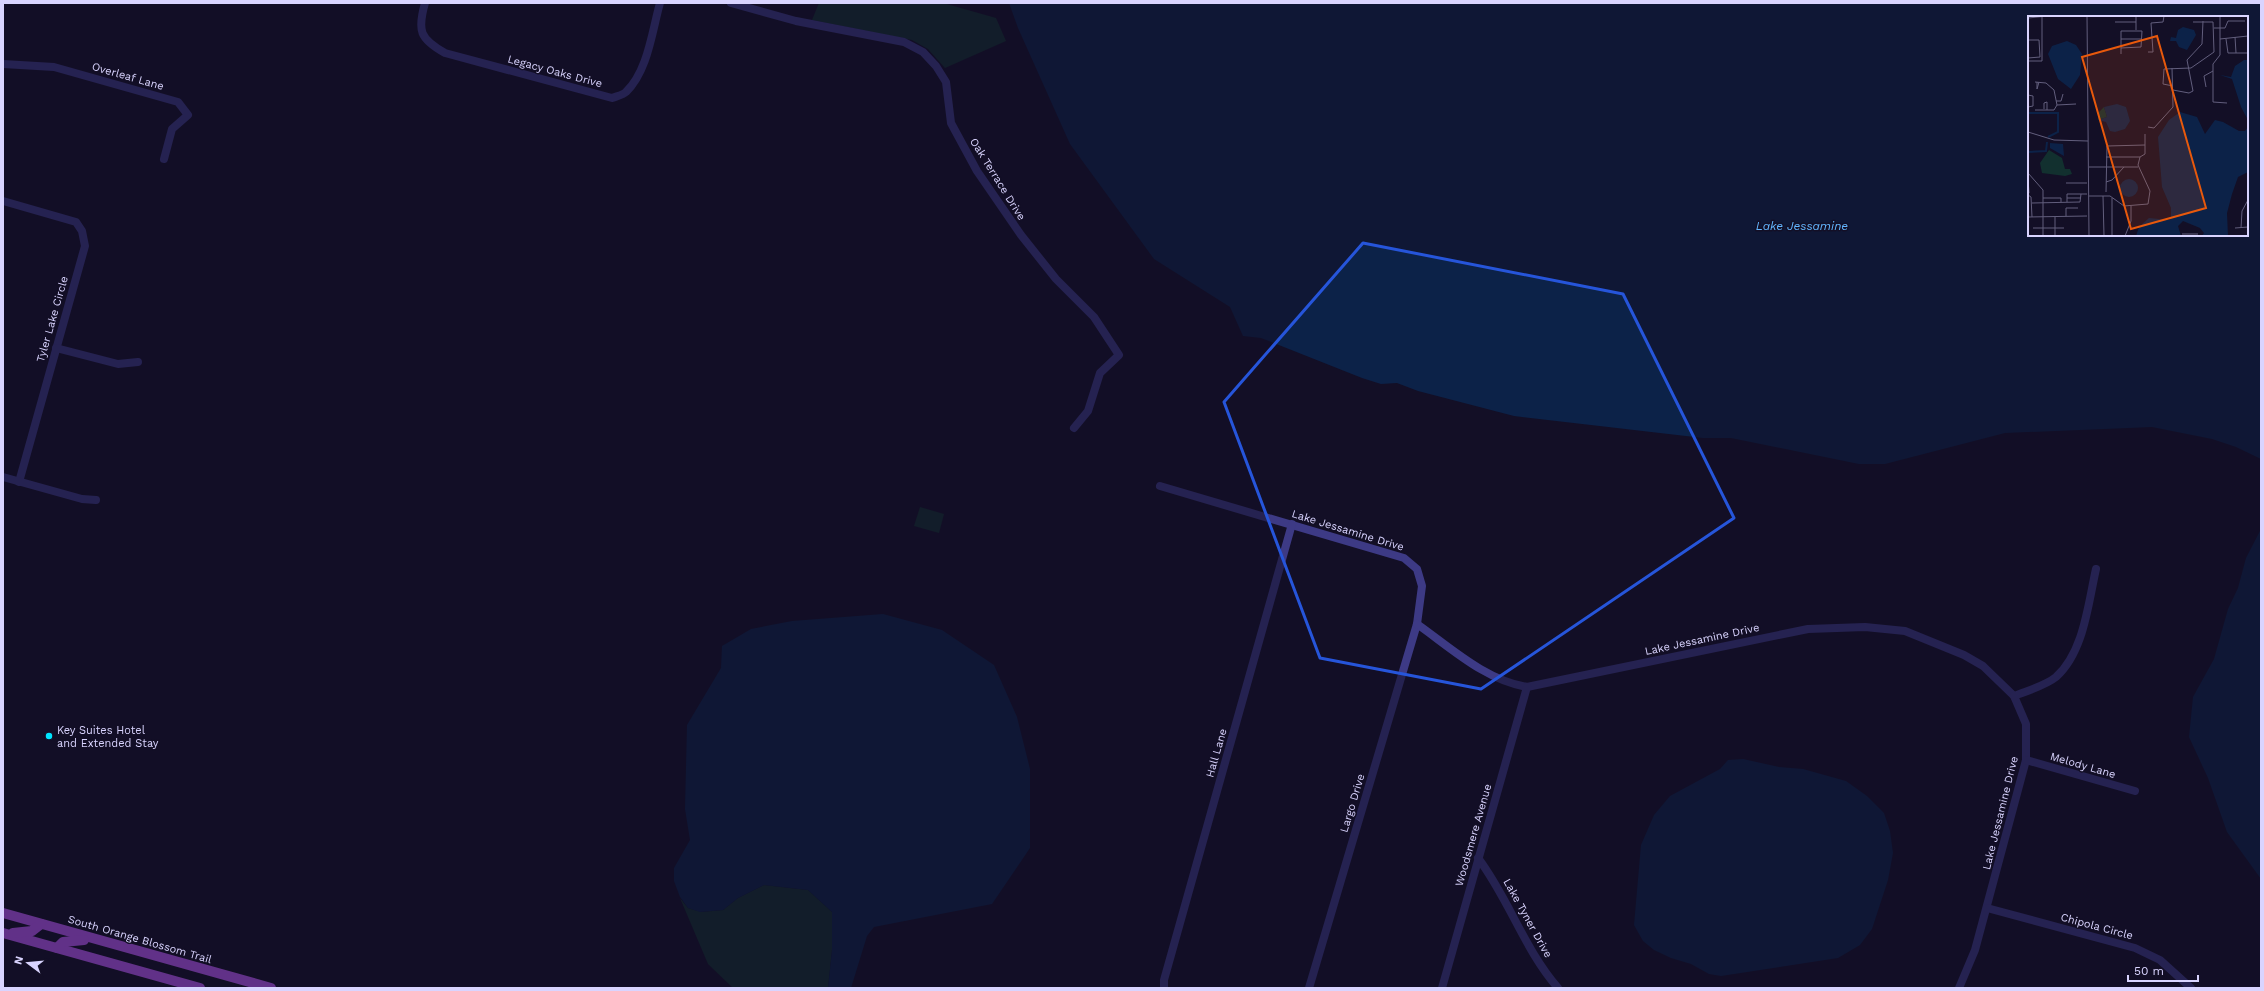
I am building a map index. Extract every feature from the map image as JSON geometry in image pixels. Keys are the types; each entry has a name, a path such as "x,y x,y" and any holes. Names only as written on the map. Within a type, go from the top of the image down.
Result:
{"main road":[{"name":"South Orange Blossom Trail","path":"3,913 271,988"},
{"path":"3,933 32,931 41,924"},
{"path":"3,933 200,988"},
{"path":"57,948 63,942 75,939 100,941"}],"street":[{"name":"Legacy Oaks Drive","path":"425,3 421,16 422,34 429,44 445,53 612,98 625,93 635,80 643,62 660,3"},
{"name":"Oak Terrace Drive","path":"731,3 796,21 904,42 923,52 936,66 946,82 951,123 977,170 1021,235 1056,279 1094,317 1119,355 1100,373 1088,411 1074,428"},
{"name":"Overleaf Lane","path":"3,64 54,66 178,102 188,115 172,129 164,159"},
{"name":"Tyler Lake Circle","path":"3,200 76,222 82,231 85,246 19,482"},
{"path":"56,348 118,364 138,362"},
{"path":"3,477 82,499 96,500"},
{"name":"Lake Jessamine Drive","path":"1160,486 1404,558 1417,569 1422,586 1417,624 1494,678 1510,685 1527,687 1808,628 1865,627 1905,631 1964,655 1988,669 2014,696 2026,724 2026,760 1975,950 1959,988"},
{"name":"Hall Lane","path":"1164,988 1164,980 1292,524"},
{"path":"2014,696 2055,677 2070,658 2081,633 2096,569"},
{"name":"Largo Drive","path":"1309,988 1417,624"},
{"name":"Woodsmere Avenue","path":"1442,988 1527,687"},
{"name":"Melody Lane","path":"2026,760 2135,792"},
{"name":"Lake Tyner Drive","path":"1478,858 1494,878 1505,905 1538,962 1558,988"},
{"name":"Chipola Circle","path":"1987,908 2135,948 2160,960 2191,988"}],"highlighted area":[{"path":"1363,243 1623,294 1734,518 1481,689 1320,658 1224,402"}],"green space":[{"path":"819,3 943,3 996,18 1006,41 945,68 928,49 912,40 812,20"},
{"path":"920,507 944,514 939,533 914,526"},
{"path":"764,885 808,890 832,912 832,950 828,988 733,988 708,964 680,898 688,908 701,912 723,910 738,898"}],"water":[{"name":"Lake Jessamine","path":"1009,3 2261,3 2261,459 2236,447 2212,439 2152,427 2005,433 1885,464 1859,464 1731,438 1703,438 1514,416 1418,391 1397,383 1381,384 1261,338 1243,336 1230,307 1154,259 1070,144 1018,28"},
{"path":"2261,529 2261,879 2227,832 2208,778 2189,737 2193,697 2214,659 2228,609 2238,588 2246,558"},
{"path":"883,614 942,630 994,665 1017,717 1030,769 1030,848 992,904 874,927 867,936 851,988 828,988 832,950 832,912 808,890 764,885 738,898 723,910 700,912 688,908 680,897 674,881 674,868 690,840 685,809 687,725 721,668 722,646 751,629 792,621"},
{"path":"1743,759 1779,767 1803,769 1846,781 1867,796 1884,813 1890,831 1893,853 1888,880 1872,929 1860,945 1838,958 1721,976 1709,974 1691,964 1671,958 1654,950 1643,941 1634,925 1641,845 1654,815 1670,796 1720,769 1728,760"}],"place":[{"name":"Key Suites Hotel and Extended Stay","path":"49,736"}]}
